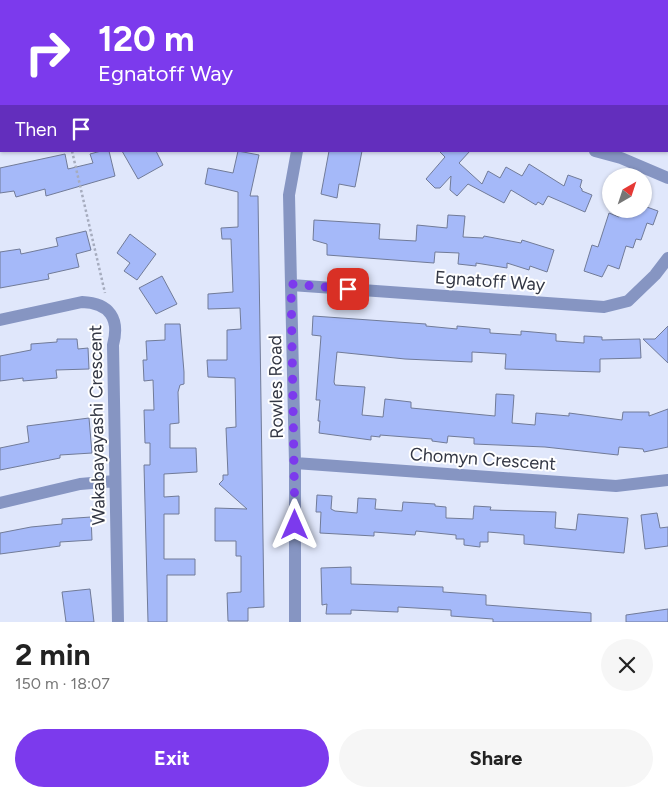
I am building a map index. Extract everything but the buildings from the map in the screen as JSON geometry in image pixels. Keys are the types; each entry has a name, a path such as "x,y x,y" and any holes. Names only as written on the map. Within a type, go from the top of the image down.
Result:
{"street":[{"name":"Rowles Road","path":"295,622 295,463 289,195 297,152"},
{"path":"599,152 621,158 668,178"},
{"name":"Egnatoff Way","path":"291,284 604,307 628,301 655,275 668,258"},
{"name":"Wakabayayashi Crescent","path":"0,320 82,302 95,302 106,308 114,319 116,333 112,345 118,622"},
{"name":"Chomyn Crescent","path":"295,463 616,486 668,480"},
{"path":"0,503 80,484 115,481"}],"path":[{"path":"72,152 104,283"}],"route":[{"path":"295,525 291,284 348,289"}]}
